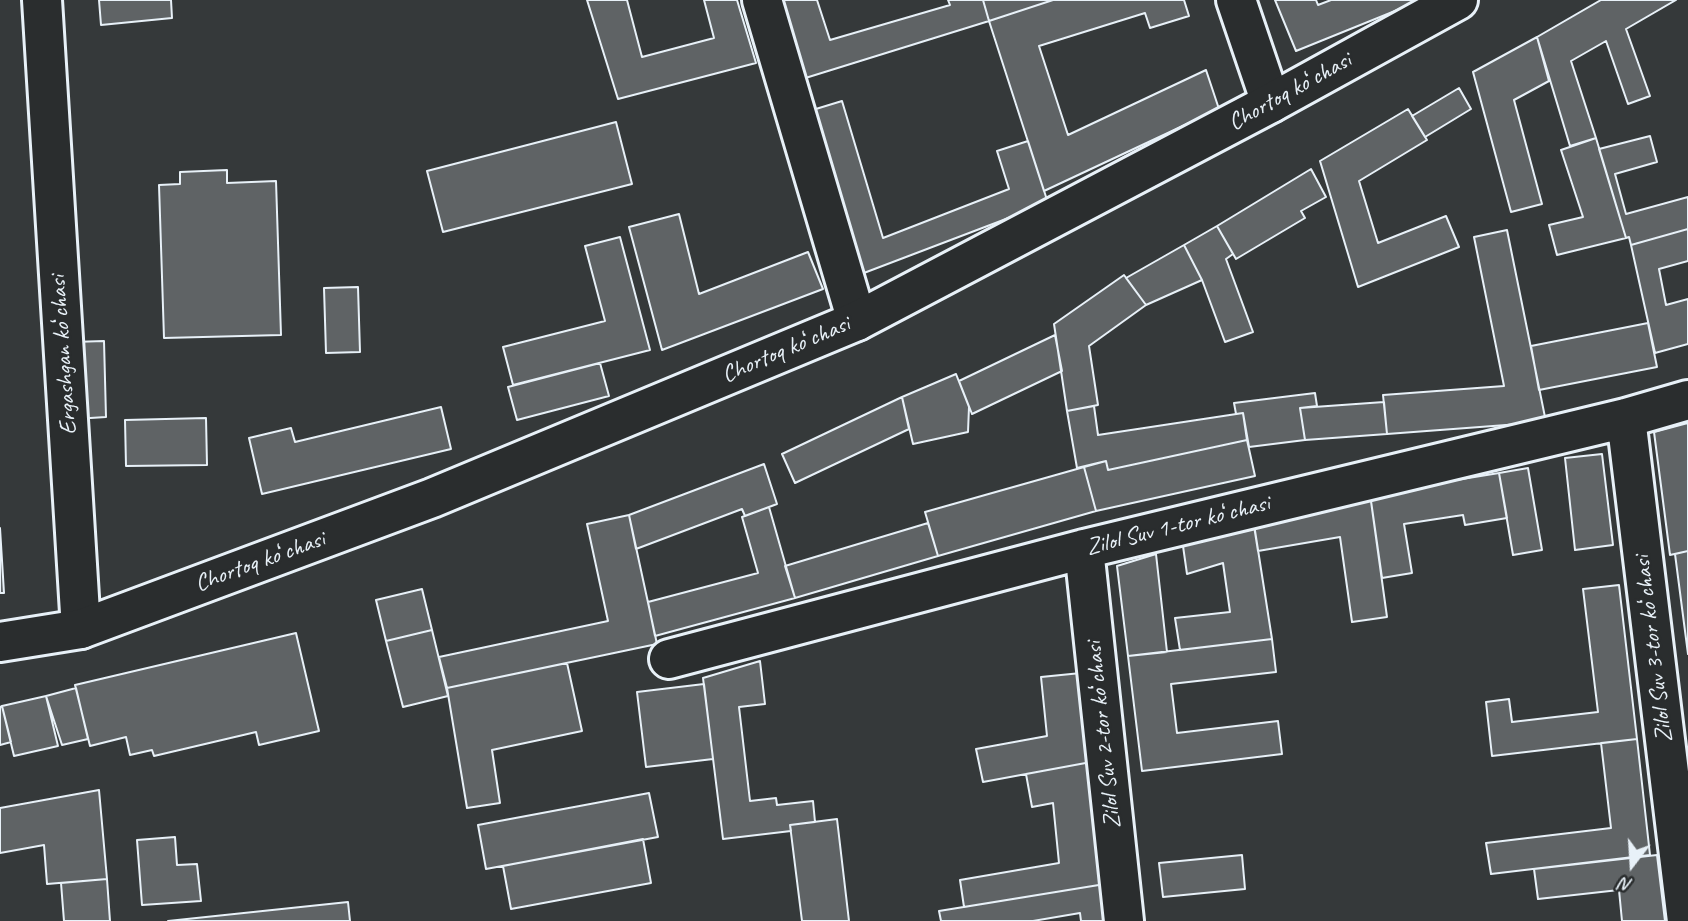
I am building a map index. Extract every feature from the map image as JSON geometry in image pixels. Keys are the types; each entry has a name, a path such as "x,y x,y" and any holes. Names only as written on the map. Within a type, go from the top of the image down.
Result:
{"street":[{"name":"Ergashgan koʻchasi","path":"42,0 81,628"},
{"path":"762,0 857,321"},
{"path":"1236,0 1271,103"},
{"name":"Chortoq koʻchasi","path":"81,628 432,498 857,321 1271,103 1458,0"},
{"name":"Zilol Suv 1-tor koʻchasi","path":"669,659 1084,549 1626,418 1688,400"},
{"name":"Zilol Suv 3-tor koʻchasi","path":"1626,418 1688,921"},
{"name":"Zilol Suv 2-tor koʻchasi","path":"1084,549 1124,921"},
{"path":"0,642 81,628"}],"building":[{"path":"99,0 171,0 172,18 101,25"},
{"path":"587,0 627,0 642,57 714,38 704,0 737,0 756,63 618,99"},
{"path":"773,0 817,0 830,40 950,5 948,0 983,0 989,21 799,80"},
{"path":"983,0 1053,0 989,21"},
{"path":"1053,0 1184,0 1189,16 1150,28 1145,13 1039,46 1068,135 1206,70 1219,109 1044,191 989,21"},
{"path":"1275,0 1316,0 1318,5 1331,0 1422,0 1296,51"},
{"path":"1601,0 1676,0 1626,29 1650,96 1628,104 1606,41 1571,61 1596,138 1570,146 1537,37"},
{"path":"1537,37 1549,81 1514,100 1542,204 1511,212 1473,72"},
{"path":"1459,88 1471,109 1425,137 1412,116"},
{"path":"842,101 883,238 1009,189 997,151 1028,141 1048,203 856,276 806,112"},
{"path":"1408,109 1427,140 1359,181 1378,243 1446,216 1459,247 1358,287 1320,161"},
{"path":"616,122 632,184 443,232 427,171"},
{"path":"1650,136 1657,162 1615,174 1626,214 1688,197 1688,229 1631,245 1629,237 1626,238 1599,149"},
{"path":"1596,138 1626,238 1557,255 1549,225 1583,217 1561,150"},
{"path":"1311,169 1326,197 1301,211 1305,218 1236,259 1217,226"},
{"path":"227,170 227,183 276,181 281,335 164,338 159,185 180,184 180,172"},
{"path":"679,214 699,294 808,252 823,289 662,350 629,227"},
{"path":"1217,226 1233,254 1226,259 1253,332 1225,342 1202,280 1184,245"},
{"path":"1688,229 1688,261 1659,269 1666,305 1688,299 1688,344 1655,353 1631,245"},
{"path":"1507,230 1546,422 1387,434 1383,395 1504,386 1474,237"},
{"path":"620,237 650,350 513,385 503,347 605,321 585,246"},
{"path":"1184,245 1202,280 1146,305 1126,278"},
{"path":"1124,275 1146,305 1089,346 1098,405 1067,411 1054,324"},
{"path":"358,287 360,352 326,353 324,288"},
{"path":"1648,323 1657,367 1539,390 1531,346"},
{"path":"1055,335 1062,371 972,414 959,381"},
{"path":"104,341 106,417 75,419 73,342"},
{"path":"600,363 609,396 517,420 508,387"},
{"path":"956,374 969,407 968,432 913,444 902,397"},
{"path":"1315,393 1317,406 1300,408 1305,440 1249,447 1243,413 1236,414 1234,403"},
{"path":"902,397 909,429 795,483 782,454"},
{"path":"1384,402 1387,434 1305,440 1300,408"},
{"path":"1094,406 1098,435 1243,413 1247,440 1108,470 1106,461 1077,468 1067,411"},
{"path":"441,407 451,449 262,494 249,438 291,428 295,442"},
{"path":"206,418 207,465 126,466 125,420"},
{"path":"1688,423 1688,551 1670,555 1654,432"},
{"path":"1247,440 1255,476 1096,511 1084,467 1106,461 1108,470"},
{"path":"1602,454 1613,545 1575,550 1565,458"},
{"path":"764,464 777,504 745,516 742,509 636,549 629,515"},
{"path":"1084,467 1096,511 938,556 925,512"},
{"path":"1528,468 1542,550 1513,555 1499,473"},
{"path":"1499,473 1507,518 1465,525 1463,515 1404,524 1412,573 1382,578 1370,494"},
{"path":"1370,494 1387,617 1352,622 1340,537 1258,551 1252,513"},
{"path":"769,507 795,598 655,636 648,602 758,573 742,517"},
{"path":"629,515 657,644 447,688 439,657 608,621 587,524"},
{"path":"1253,518 1272,639 1180,650 1175,618 1230,612 1223,563 1187,574 1182,539"},
{"path":"928,523 938,556 795,598 785,566"},
{"path":"0,528 4,593 0,593"},
{"path":"1688,551 1688,654 1675,554"},
{"path":"1156,554 1167,652 1128,656 1117,566"},
{"path":"1619,585 1637,739 1492,756 1486,702 1509,699 1512,722 1598,712 1583,589"},
{"path":"422,589 432,630 386,641 376,600"},
{"path":"432,630 448,696 403,707 386,641"},
{"path":"296,633 319,731 259,745 256,732 154,756 152,750 130,755 126,737 90,746 75,685"},
{"path":"1272,639 1276,672 1171,684 1177,733 1278,721 1282,754 1142,771 1128,656"},
{"path":"760,661 765,704 739,707 750,801 776,798 777,805 813,801 815,822 790,825 791,831 723,839 703,678"},
{"path":"567,663 582,731 492,750 500,803 467,808 447,688"},
{"path":"1081,673 1091,762 983,782 976,749 1047,736 1041,677"},
{"path":"704,684 713,759 646,767 637,692"},
{"path":"76,688 88,739 62,745 46,696"},
{"path":"46,696 58,746 14,756 2,706"},
{"path":"2,706 11,742 0,745 0,707"},
{"path":"1637,739 1650,855 1491,874 1486,843 1611,828 1601,743"},
{"path":"1091,762 1105,884 964,907 960,880 1059,863 1053,803 1032,807 1026,774"},
{"path":"99,790 107,879 47,884 44,845 0,853 0,808"},
{"path":"649,793 658,837 486,869 478,825"},
{"path":"837,819 849,921 802,921 790,825"},
{"path":"175,837 177,865 197,864 201,901 142,905 137,840"},
{"path":"643,839 651,883 511,909 503,866"},
{"path":"1242,855 1245,889 1163,897 1159,863"},
{"path":"1657,855 1665,921 1622,921 1619,890 1538,899 1534,869"},
{"path":"107,879 110,921 64,921 61,883"},
{"path":"1105,884 1109,921 1081,921 1080,913 1033,921 941,921 939,911"},
{"path":"348,902 350,921 168,921"}]}
